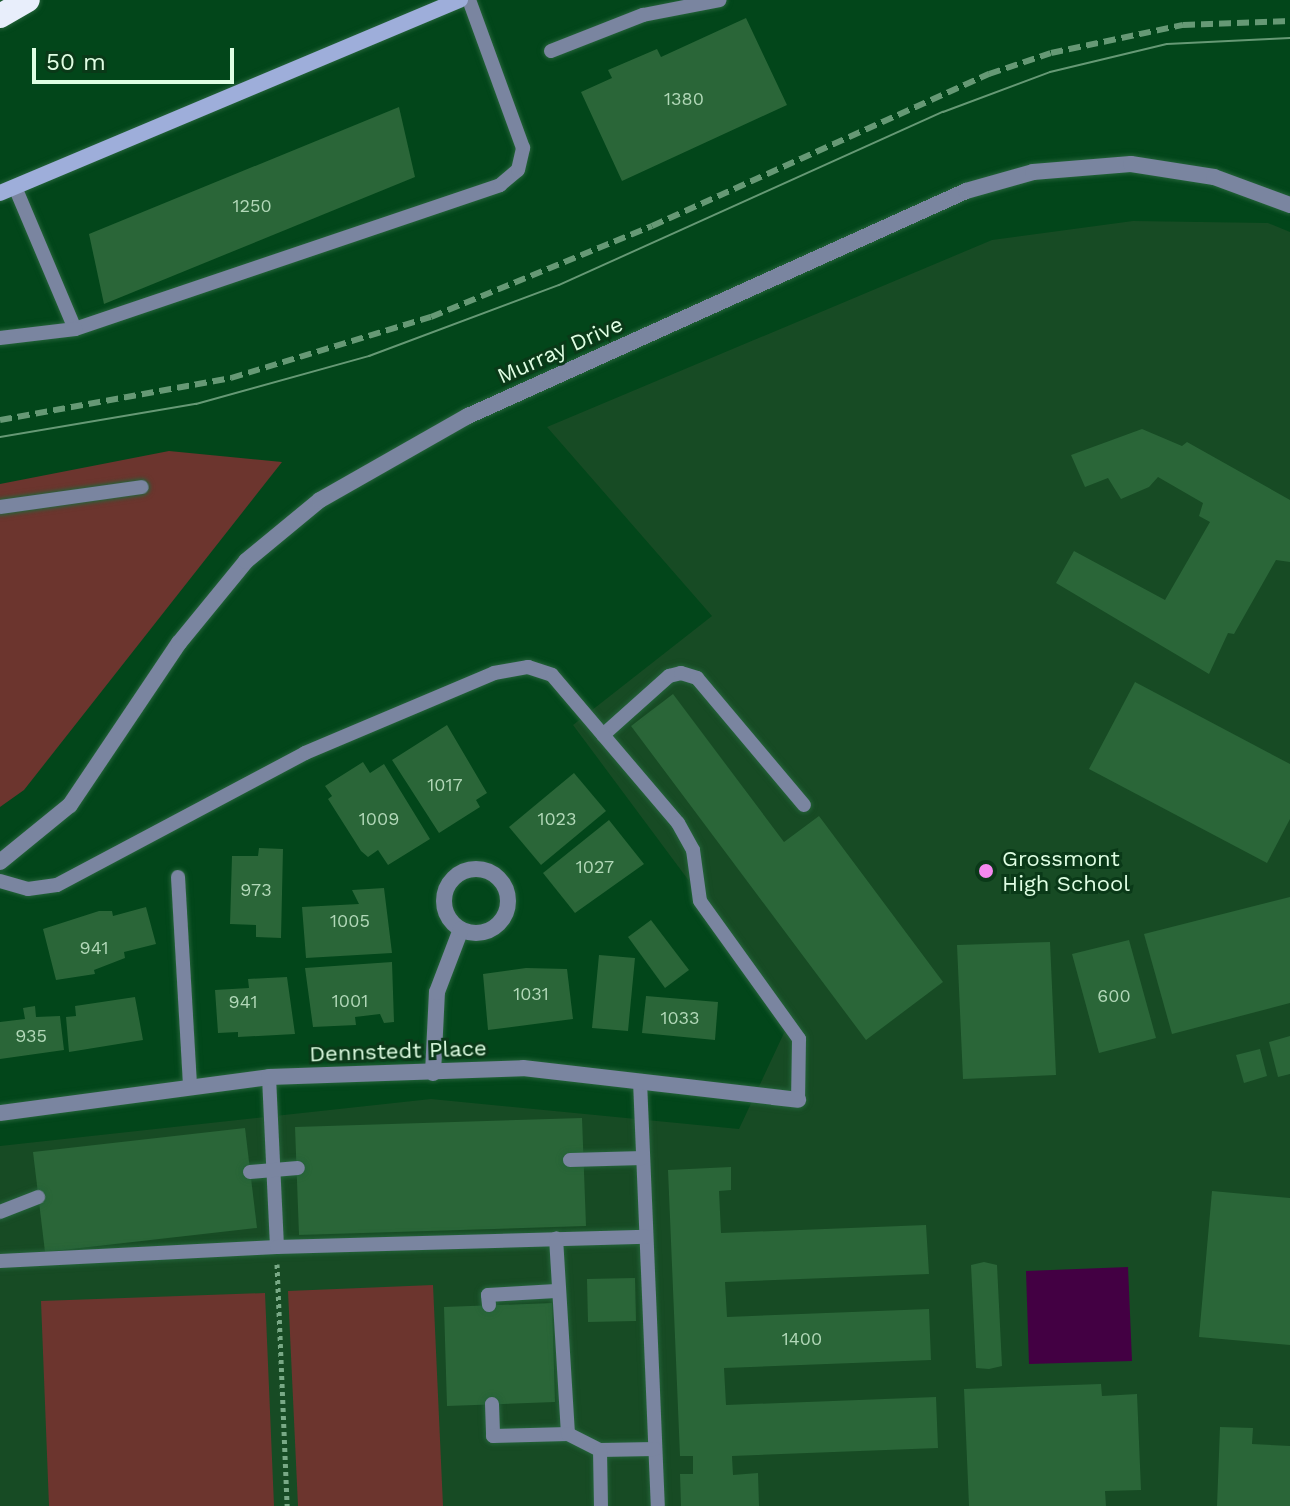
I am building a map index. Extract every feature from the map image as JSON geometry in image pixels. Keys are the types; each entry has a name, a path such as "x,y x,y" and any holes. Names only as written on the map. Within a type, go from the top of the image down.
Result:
{"highway":[{"path":"0,16 28,0"}],"main road":[{"path":"7,190 460,0"}],"street":[{"name":"Murray Drive","path":"0,862 70,805 179,643 246,561 320,500 468,416 966,191 1033,172 1131,164 1214,177 1290,205"},
{"path":"492,872 509,900 502,921 483,932 461,929 447,912 446,891 460,873 492,872"},
{"path":"433,1073 437,992 461,929"},
{"name":"Dennstedt Place","path":"0,1113 269,1077 523,1068 798,1100"}],"lane":[{"path":"0,338 75,329 500,185 518,170 523,148 469,0"},
{"path":"639,0 643,15"},
{"path":"551,51 643,15 720,0"},
{"path":"7,190 75,329"},
{"path":"0,507 142,487"},
{"path":"0,881 28,889 57,885 305,753 494,673 528,667 552,675 678,823 693,850 700,901 799,1039 798,1100"},
{"path":"603,735 669,676 681,673 697,678 804,805"},
{"path":"178,877 190,1088"},
{"path":"269,1077 277,1247"},
{"path":"640,1081 658,1506"},
{"path":"570,1160 643,1158"},
{"path":"250,1172 298,1168"},
{"path":"0,1212 38,1197"},
{"path":"0,1261 277,1247 646,1237"},
{"path":"556,1238 556,1291 568,1434"},
{"path":"489,1305 488,1295 556,1291"},
{"path":"492,1404 493,1436 568,1434 600,1450 655,1449"},
{"path":"600,1450 601,1506"}],"path":[{"path":"277,1247 287,1506"}],"shaded area":[{"name":"Grossmont High School","path":"1133,221 1268,223 1290,232 1290,1506 0,1506 0,1146 431,1099 739,1129 791,1018 573,725 712,616 547,427 992,240"},
{"path":"169,451 282,462 24,790 0,807 0,484"},
{"path":"1128,1267 1132,1361 1029,1364 1026,1271"},
{"path":"433,1285 443,1506 298,1506 288,1291"},
{"path":"265,1293 274,1506 49,1506 41,1301"}],"building":[{"path":"746,18 787,105 622,181 581,92 612,78 608,70 657,49 661,57"},
{"path":"399,107 415,177 104,304 89,234"},
{"path":"1142,429 1182,446 1187,442 1290,500 1290,562 1276,560 1234,634 1228,633 1209,674 1056,583 1074,551 1165,600 1210,522 1199,516 1203,503 1158,477 1149,487 1121,499 1108,478 1085,487 1071,455"},
{"path":"1135,682 1290,764 1290,819 1267,863 1089,769"},
{"path":"673,694 784,842 819,816 943,982 866,1040 631,726"},
{"path":"447,725 487,793 476,800 480,807 439,833 392,760"},
{"path":"363,762 370,773 384,764 430,839 388,865 378,850 368,857 361,851 328,799 332,796 325,786"},
{"path":"574,773 606,811 541,865 509,827"},
{"path":"609,820 644,864 575,913 543,873"},
{"path":"259,848 283,849 281,938 256,937 256,925 230,924 232,856 258,856"},
{"path":"384,888 392,953 306,958 302,907 359,904 352,890"},
{"path":"1290,897 1290,1003 1172,1034 1144,934"},
{"path":"146,907 156,944 124,952 125,958 94,970 95,974 56,980 43,929 99,911 112,911 113,916"},
{"path":"651,920 689,970 665,988 628,937"},
{"path":"1129,940 1156,1038 1099,1053 1072,954"},
{"path":"1050,942 1056,1075 963,1079 957,945"},
{"path":"599,955 635,958 628,1031 592,1028"},
{"path":"392,962 394,1022 384,1023 380,1014 355,1017 356,1025 313,1027 305,968"},
{"path":"526,968 567,969 573,1019 488,1030 483,974"},
{"path":"287,977 295,1034 238,1037 238,1032 218,1033 215,990 249,988 248,979"},
{"path":"646,996 718,1002 715,1040 642,1033"},
{"path":"135,997 143,1040 69,1052 66,1017 76,1016 75,1006"},
{"path":"35,1006 36,1017 60,1016 64,1050 0,1059 0,1022 25,1019 23,1008"},
{"path":"1290,1036 1290,1074 1278,1077 1269,1042"},
{"path":"1260,1049 1267,1076 1244,1083 1236,1055"},
{"path":"582,1118 586,1226 299,1235 295,1127"},
{"path":"245,1128 257,1228 45,1252 33,1152"},
{"path":"731,1167 731,1190 719,1191 721,1233 926,1225 929,1274 725,1282 727,1317 929,1309 931,1360 724,1368 726,1405 936,1397 938,1448 732,1456 733,1475 758,1473 759,1506 681,1506 680,1474 693,1474 693,1456 680,1456 668,1170"},
{"path":"1212,1191 1290,1198 1290,1345 1199,1337"},
{"path":"984,1262 997,1265 1002,1366 989,1369 976,1368 971,1265"},
{"path":"635,1278 636,1321 588,1322 587,1279"},
{"path":"552,1303 555,1402 447,1406 444,1307"},
{"path":"1101,1384 1102,1396 1137,1394 1141,1490 1105,1491 1106,1506 969,1506 964,1389"},
{"path":"1220,1427 1253,1428 1252,1444 1290,1446 1290,1506 1217,1506"}],"tram line":[{"path":"0,437 196,404 369,356 559,285 943,112 1050,72 1167,44 1290,38"}],"railway":[{"path":"0,420 231,378 431,317 652,226 989,74 1051,53 1183,25 1290,21"}],"place":[{"name":"Grossmont High School","path":"986,871"}]}
